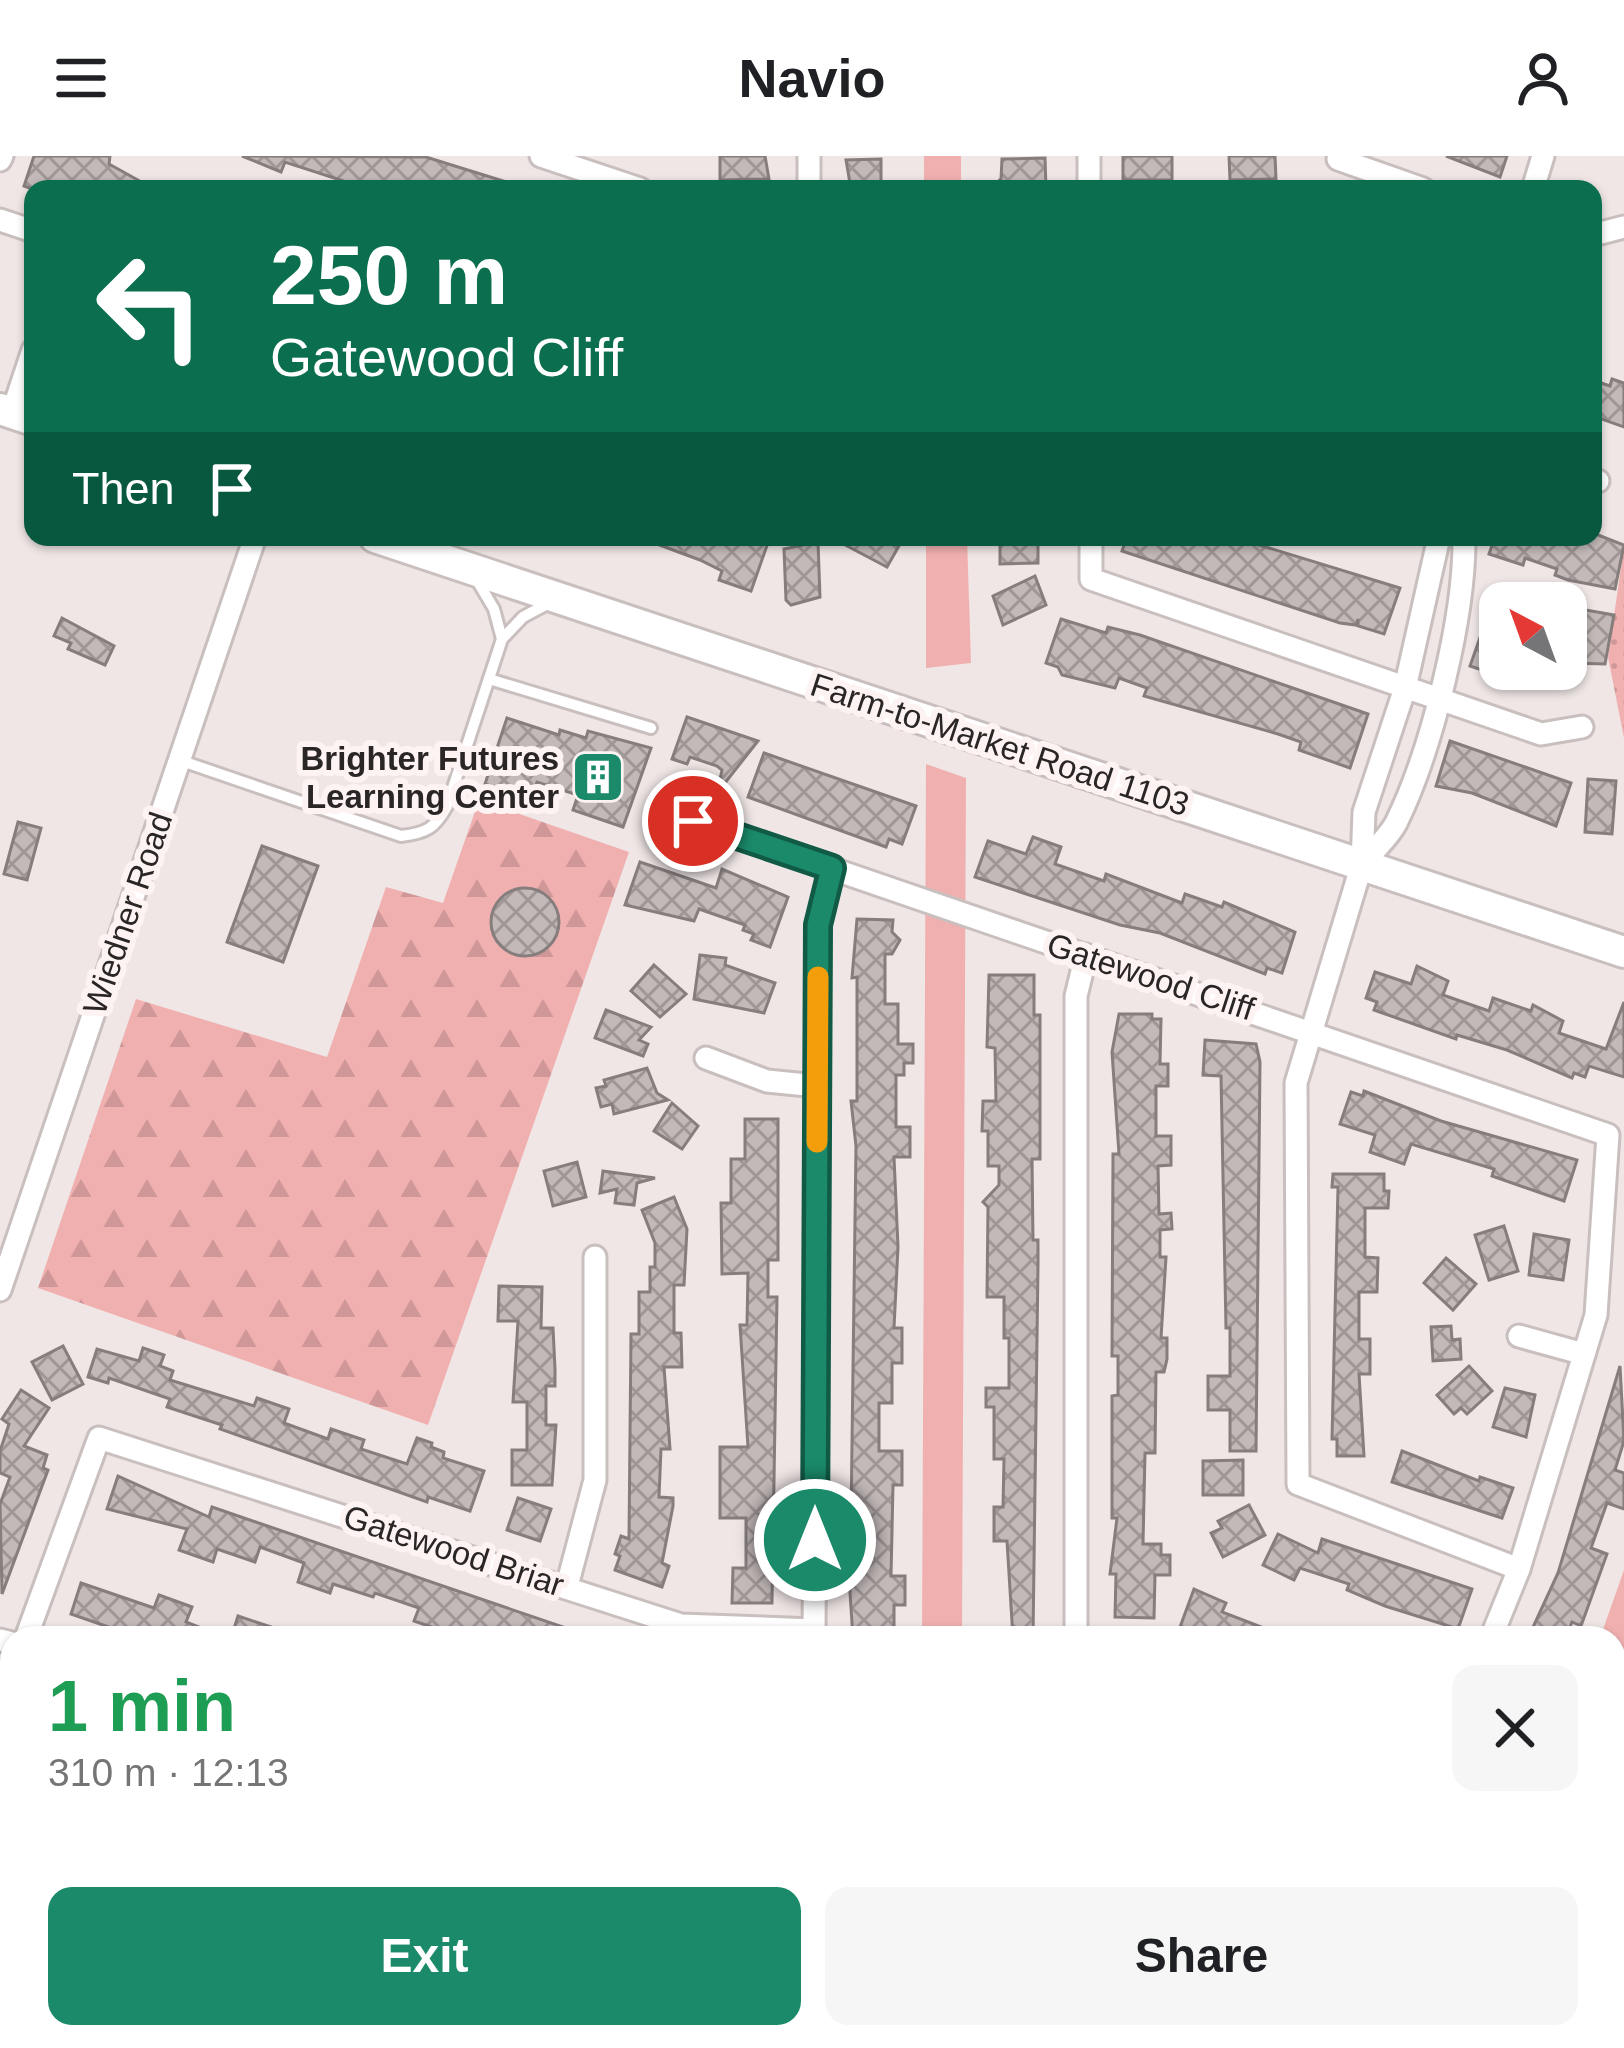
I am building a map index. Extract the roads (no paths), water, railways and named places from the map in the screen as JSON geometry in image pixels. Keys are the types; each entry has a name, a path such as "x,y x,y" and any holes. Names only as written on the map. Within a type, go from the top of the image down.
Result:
{"main road":[{"name":"Farm-to-Market Road 1103","path":"402,546 1624,952"}],"street":[{"path":"541,156 613,180"},
{"path":"1338,159 1398,180"},
{"path":"15,414 24,382"},
{"name":"Wiedner Road","path":"0,1290 251,546"},
{"path":"1091,546 1091,579 1541,734 1582,727"},
{"path":"1437,546 1405,688 1364,812 1362,864 1296,1083 1298,1484 1519,1569"},
{"path":"1362,864 1396,825 1439,698 1463,546"},
{"name":"Gatewood Cliff","path":"693,821 1311,1029 1608,1135 1604,1246 1596,1316 1584,1354"},
{"path":"814,1626 818,925 832,868"},
{"path":"1076,1626 1076,996 1086,955"},
{"path":"706,1058 767,1081 817,1086"},
{"path":"567,1586 595,1480 595,1257"},
{"path":"1496,1626 1519,1569 1584,1354 1519,1336"},
{"name":"Gatewood Briar","path":"30,1626 99,1438 696,1626"}],"lane":[{"path":"469,568 494,609 502,639"},
{"path":"179,760 401,836 421,834 435,827 447,806 502,639 523,617 560,598"},
{"path":"489,679 651,728"}],"place":[{"name":"Brighter Futures Learning Center","path":"598,777"}]}
